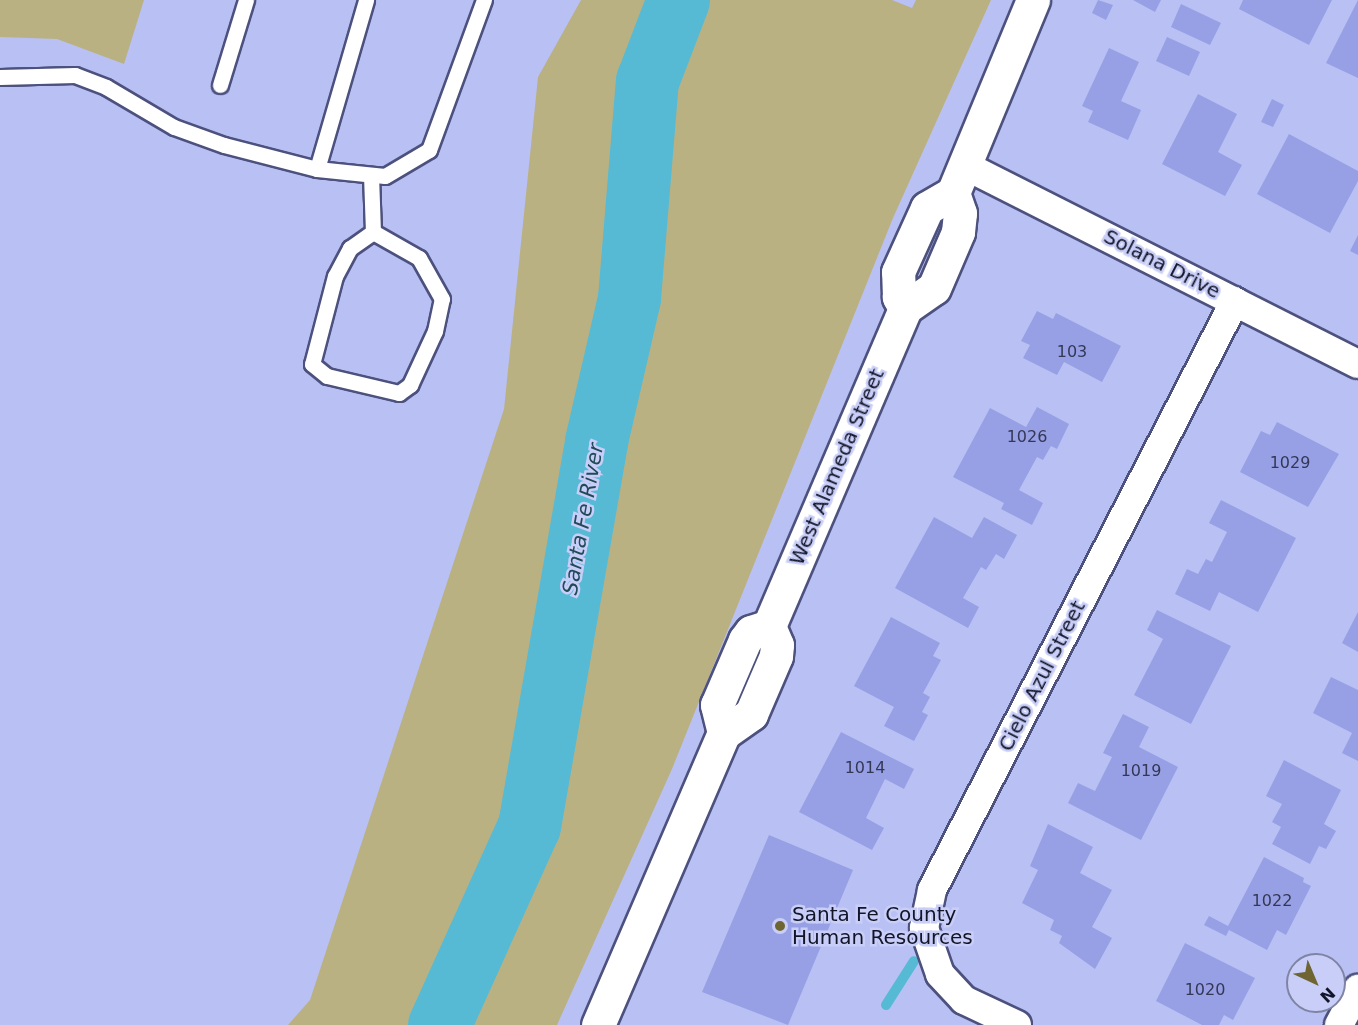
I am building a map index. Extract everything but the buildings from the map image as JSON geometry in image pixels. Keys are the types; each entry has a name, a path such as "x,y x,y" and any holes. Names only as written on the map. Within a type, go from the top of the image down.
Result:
{"street":[{"path":"958,179 1034,0"},
{"name":"Solana Drive","path":"958,179 1236,301 1358,364"},
{"name":"West Alameda Street","path":"605,1023 724,733 750,714 776,656 777,645 769,626 906,308 934,288 958,232 960,213 958,179"},
{"name":"Cielo Azul Street","path":"1017,1025 964,999 940,974 924,928 932,890 1236,301"},
{"path":"1339,1025 1358,988"}],"lane":[{"path":"220,85 246,0"},
{"path":"317,169 366,0"},
{"path":"0,77 75,75 106,87 174,127 317,169 385,176 429,150 484,0"},
{"path":"371,175 373,232"},
{"path":"373,232 419,258 442,299 435,332 410,385 399,393 327,376 312,364 334,276 350,249 373,232"}],"shaded area":[{"path":"0,0 144,0 124,64 57,39 0,37"},
{"path":"581,0 892,0 912,8 916,0 991,0 893,218 672,769 557,1025 288,1025 310,1000 504,409 538,77"}],"waterway":[{"name":"Santa Fe River","path":"439,1025 529,826 596,441 629,298 647,81 678,0"},
{"path":"886,1005 914,961"}],"place":[{"name":"Santa Fe County Human Resources","path":"780,926"}]}
